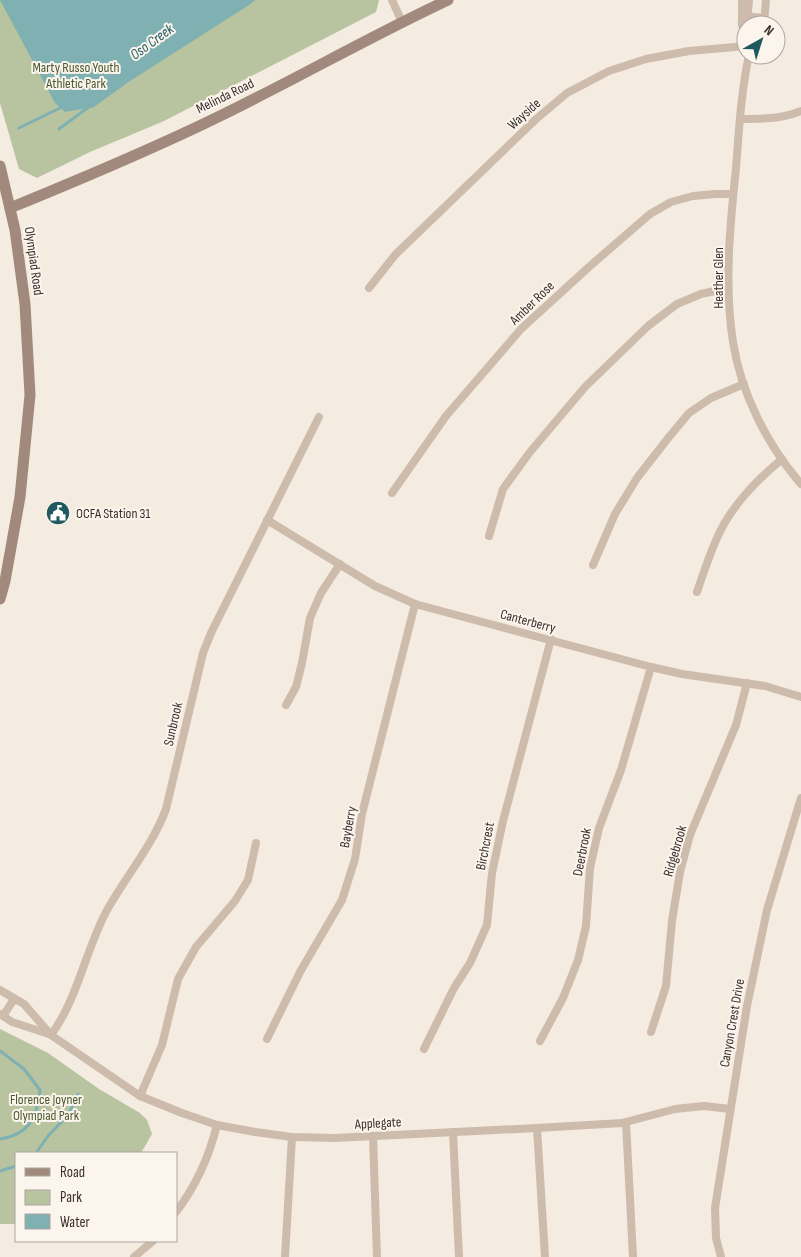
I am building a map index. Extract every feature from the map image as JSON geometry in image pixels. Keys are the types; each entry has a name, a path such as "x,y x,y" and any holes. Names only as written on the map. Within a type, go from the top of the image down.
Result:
{"main road":[{"name":"Melinda Road","path":"10,208 221,116 448,0"},
{"name":"Olympiad Road","path":"0,166 15,230 25,304 30,395 20,497 0,599"}],"street":[{"path":"392,0 402,22"},
{"path":"742,0 742,15"},
{"path":"745,15 749,0"},
{"path":"765,15 766,0"},
{"name":"Wayside","path":"369,288 395,255 535,120 567,93 609,71 646,59 689,51 736,47"},
{"name":"Heather Glen","path":"747,65 743,81 733,194 728,288 733,342 744,384 768,438 801,484"},
{"path":"740,119 793,115 801,111"},
{"name":"Amber Rose","path":"392,492 446,416 522,329 598,259 650,214 671,202 693,196 733,194"},
{"path":"489,536 503,489 530,452 585,387 648,326 676,304 700,294 728,288"},
{"path":"593,565 615,514 637,478 669,436 689,413 711,398 744,384"},
{"name":"Sunbrook","path":"51,1035 63,1018 106,913 154,837 161,822 166,809 203,653 267,520 320,417"},
{"path":"697,592 717,537 731,513 751,487 782,459"},
{"name":"Canterberry","path":"267,520 375,586 391,595 415,604 651,667 682,674 765,686 801,697"},
{"path":"286,705 296,687 310,618 321,593 340,564"},
{"name":"Bayberry","path":"267,1039 300,972 342,900 355,859 364,805 415,604"},
{"name":"Birchcrest","path":"424,1049 454,988 470,964 487,925 492,873 503,821 551,640"},
{"name":"Deerbrook","path":"540,1040 563,998 578,960 586,926 590,868 599,828 621,770 651,667"},
{"name":"Ridgebrook","path":"651,1032 666,986 672,921 680,872 690,835 736,725 747,683"},
{"name":"Canyon Crest Drive","path":"721,1257 716,1238 715,1208 747,1006 767,910 798,821 801,798"},
{"path":"140,1096 162,1045 178,979 196,947 235,901 248,880 256,843"},
{"name":"Applegate","path":"0,990 24,1004 51,1035 140,1096 217,1125 292,1137 335,1138 626,1122 675,1109 704,1106 730,1109"},
{"path":"1,1015 14,998"},
{"name":"Applegate","path":"1,1015 12,1022 51,1035"},
{"path":"626,1122 633,1257"},
{"path":"178,1209 207,1159 217,1125"},
{"path":"537,1128 545,1257"},
{"path":"453,1132 460,1257"},
{"path":"373,1136 377,1257"},
{"path":"285,1257 292,1137"},
{"path":"134,1257 152,1242"}],"green space":[{"name":"Marty Russo Youth Athletic Park","path":"0,0 379,0 376,12 164,121 90,152 37,178 19,169 0,103"},
{"name":"Florence Joyner Olympiad Park","path":"0,1029 48,1053 99,1089 140,1113 147,1120 152,1134 142,1152 15,1152 15,1224 0,1224"}],"water":[{"path":"0,0 255,0 127,83 94,107 65,112 55,103"}],"waterway":[{"name":"Oso Creek","path":"59,129 90,106"},
{"path":"19,128 60,108"},
{"path":"0,1051 24,1069 40,1090 37,1108 30,1123 18,1133 0,1139"},
{"path":"37,1152 48,1136 68,1115 78,1094"},
{"path":"0,1171 15,1166"}],"place":[{"name":"OCFA Station 31","path":"58,513"}]}
